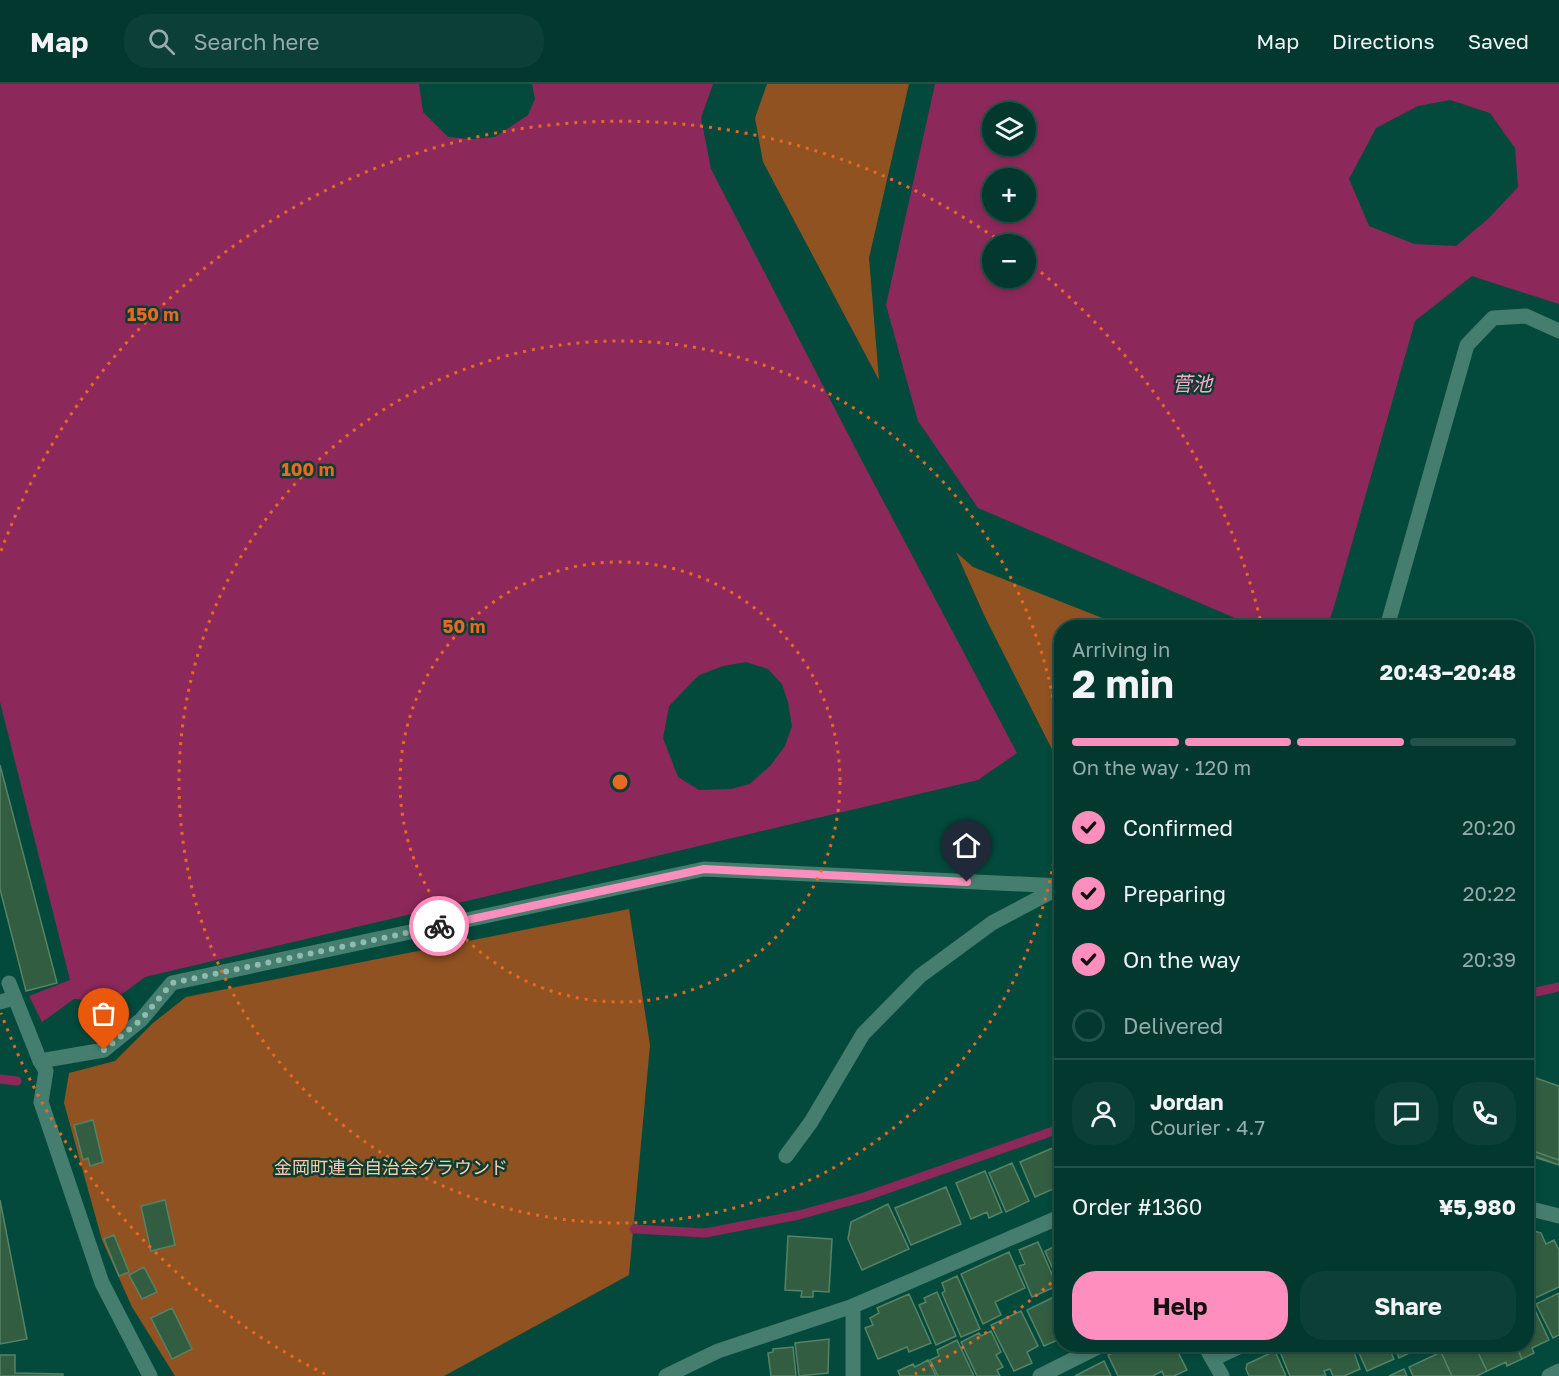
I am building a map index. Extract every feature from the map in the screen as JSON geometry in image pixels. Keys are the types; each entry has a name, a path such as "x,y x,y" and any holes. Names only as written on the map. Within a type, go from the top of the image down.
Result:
{"street":[{"path":"1390,620 1467,345 1493,318 1526,316 1559,331"},
{"path":"40,1061 104,1050 141,1020 172,983 704,869 1054,886"},
{"path":"786,1156 811,1122 863,1034 920,976 992,923 1054,890"},
{"path":"8,995 46,1071 41,1102 102,1283 150,1376"},
{"path":"1534,1211 1559,1216"},
{"path":"666,1376 718,1351 853,1306 1054,1219"},
{"path":"853,1306 853,1376"},
{"path":"1040,1376 1088,1352"},
{"path":"1209,1352 1222,1376"},
{"path":"1213,1359 1228,1352"},
{"path":"1549,1376 1559,1371"}],"green space":[{"path":"767,84 909,84 869,258 879,380 763,162 755,118"},
{"path":"956,552 973,567 1107,620 1054,620 1054,753 985,617"},
{"name":"金岡町連合自治会グラウンド","path":"629,909 650,1045 629,1275 444,1376 175,1376 132,1307 102,1240 64,1103 69,1073 115,1061 153,1023 186,997"}],"water":[{"path":"0,84 419,84 423,112 448,137 472,139 495,137 528,115 535,99 532,84 713,84 701,118 711,169 1017,753 978,780 145,977 111,1002 74,999 42,1022 29,996 70,980 0,702","holes":["746,662 768,669 782,684 792,726 785,746 771,765 750,784 731,789 699,790 678,777 663,738 669,706 699,675 723,666"]},
{"name":"菅池","path":"935,84 1559,84 1559,304 1472,276 1415,321 1329,620 1240,620 978,508 918,421 886,305","holes":["1450,100 1490,113 1515,148 1518,187 1489,218 1456,246 1414,244 1369,226 1349,179 1376,128 1418,106"]}],"building":[{"path":"0,765 57,983 26,991 0,889"},
{"path":"1534,1077 1559,1086 1559,1165 1534,1157"},
{"path":"93,1120 103,1162 90,1166 88,1158 83,1160 74,1125"},
{"path":"1054,1147 1054,1189 1035,1197 1020,1162"},
{"path":"1534,1151 1559,1160 1559,1165 1534,1156"},
{"path":"1012,1163 1029,1201 1006,1212 989,1173"},
{"path":"985,1171 1002,1212 989,1218 987,1212 971,1219 956,1183"},
{"path":"946,1187 961,1224 911,1245 895,1208"},
{"path":"0,1200 27,1339 0,1344"},
{"path":"165,1200 175,1245 151,1251 141,1206"},
{"path":"888,1204 909,1249 862,1270 848,1239 851,1222"},
{"path":"1534,1231 1541,1233 1546,1244 1554,1240 1559,1250 1559,1287 1534,1299"},
{"path":"114,1235 129,1272 119,1276 104,1239"},
{"path":"788,1236 832,1239 829,1292 813,1291 813,1297 801,1297 802,1291 785,1290"},
{"path":"1038,1242 1054,1279 1054,1287 1032,1297 1019,1266 1025,1264 1019,1250"},
{"path":"1054,1247 1054,1272 1045,1251"},
{"path":"1009,1252 1025,1288 995,1302 1001,1315 983,1324 961,1274"},
{"path":"144,1267 157,1292 142,1299 129,1275"},
{"path":"957,1276 980,1329 961,1337 942,1293 945,1291 942,1283"},
{"path":"937,1292 956,1336 936,1345 919,1305 926,1302 924,1298"},
{"path":"1559,1293 1559,1335 1553,1338 1536,1304"},
{"path":"909,1294 931,1343 909,1352 907,1347 878,1359 865,1328 873,1325 870,1318 879,1313 877,1308"},
{"path":"1054,1297 1054,1342 1044,1346 1027,1310"},
{"path":"172,1308 192,1349 172,1359 151,1318"},
{"path":"1534,1308 1549,1340 1534,1347"},
{"path":"1021,1311 1038,1346 1027,1352 1032,1363 1014,1371 991,1325"},
{"path":"991,1331 1001,1352 996,1355 1003,1367 997,1370 1000,1376 977,1376 961,1342 979,1333 981,1336"},
{"path":"829,1339 828,1373 799,1376 795,1343"},
{"path":"957,1340 974,1376 938,1376 930,1360 939,1356 937,1350"},
{"path":"793,1347 796,1376 771,1376 768,1353 773,1352 773,1349"},
{"path":"1115,1352 1178,1352 1187,1370 1174,1376 1164,1376 1162,1371 1153,1376 1118,1376 1108,1355"},
{"path":"1275,1352 1286,1376 1249,1376 1246,1369 1247,1364"},
{"path":"1280,1352 1354,1352 1360,1369 1344,1376 1333,1376 1330,1369 1324,1371 1326,1376 1290,1376"},
{"path":"1359,1352 1391,1352 1394,1359 1367,1371"},
{"path":"1396,1352 1412,1352 1399,1358"},
{"path":"1441,1352 1478,1352 1487,1371 1477,1376 1452,1376"},
{"path":"1441,1352 1452,1376 1413,1376 1409,1367"},
{"path":"1478,1352 1519,1352 1522,1359 1507,1366 1506,1362 1487,1371"},
{"path":"1519,1352 1534,1352 1534,1353 1522,1359"},
{"path":"0,1355 15,1355 15,1373 63,1374 63,1376 0,1376"},
{"path":"928,1360 936,1376 900,1376 898,1371 913,1364 915,1367"},
{"path":"1104,1361 1111,1376 1075,1376"},
{"path":"1404,1369 1407,1376 1389,1376"}],"waterway":[{"path":"1534,992 1559,987"},
{"path":"0,1079 17,1081"},
{"path":"634,1229 705,1233 799,1215 864,1197 1054,1131"}],"way so far":[{"path":"104,1050 141,1020 172,983 439,926"}],"route":[{"path":"439,926 704,869 967,882"}]}
